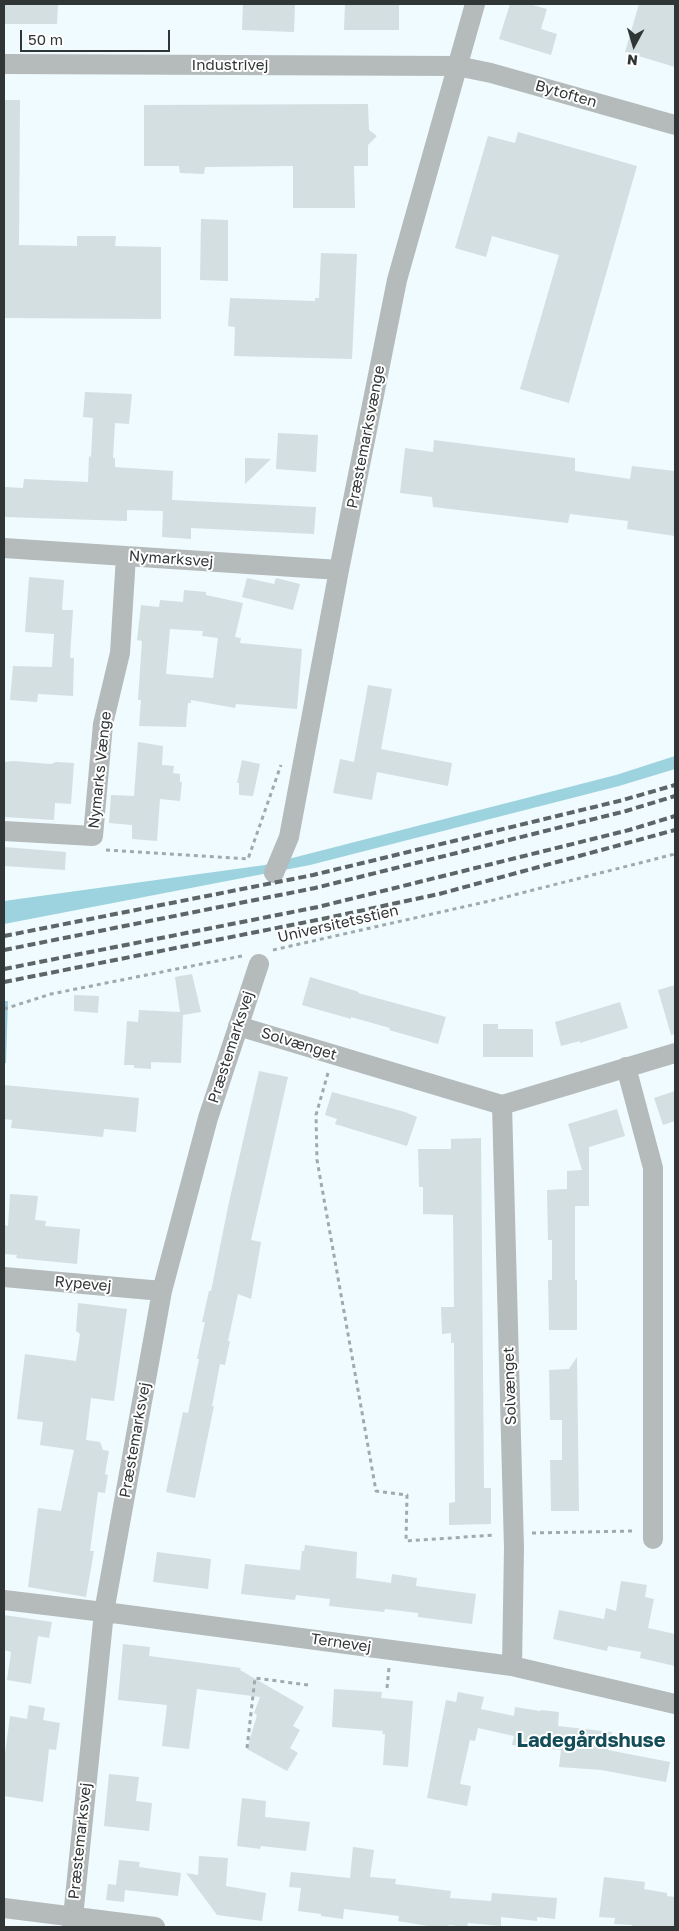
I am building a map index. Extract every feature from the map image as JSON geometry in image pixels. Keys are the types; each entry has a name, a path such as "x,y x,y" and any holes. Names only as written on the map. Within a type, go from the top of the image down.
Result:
{"street":[{"name":"Præstemarksvænge","path":"274,874 289,837 339,570 397,280 475,4"},
{"name":"Industrivej","path":"4,64 457,66"},
{"name":"Bytoften","path":"457,66 491,73 675,125"},
{"name":"Nymarksvej","path":"4,548 339,570"},
{"name":"Nymarks Vænge","path":"4,831 93,836 103,724 120,653 126,556"},
{"name":"Præstemarksvej","path":"72,1922 104,1612 162,1291 208,1118 259,957"},
{"name":"Solvænget","path":"238,1026 502,1105 514,1533 512,1666"},
{"path":"502,1105 675,1053"},
{"path":"626,1067 653,1168 653,1535"},
{"name":"Rypevej","path":"4,1277 162,1291"},
{"name":"Ternevej","path":"4,1600 512,1666 675,1704"},
{"path":"4,1908 72,1922 155,1927"}],"path":[{"path":"93,836 105,850 248,859 284,756"},
{"name":"Universitetsstien","path":"4,1009 51,994 259,957 675,854"},
{"path":"334,1054 316,1115 317,1160 376,1491 407,1495 406,1541 514,1533 653,1535"},
{"path":"247,1748 256,1678 308,1685"}],"shaded area":[{"path":"675,756 675,769 619,786 310,865 4,924 4,901 265,865 616,775"},
{"path":"4,1001 8,1001 6,1063 4,1063"}],"building":[{"path":"4,4 58,4 57,24 4,24"},
{"path":"243,4 295,4 294,32 242,30"},
{"path":"345,4 399,4 399,30 344,30"},
{"path":"510,4 529,4 547,9 541,29 557,34 551,55 499,39"},
{"path":"639,4 675,4 675,67 625,52"},
{"path":"4,100 20,100 19,245 77,246 77,236 116,236 115,246 161,247 161,319 4,318"},
{"path":"368,104 369,130 377,136 368,145 368,166 354,166 355,208 293,208 293,166 205,167 204,174 180,173 179,166 144,166 144,105"},
{"path":"518,132 637,166 569,403 520,389 559,255 492,236 486,257 455,248 488,136 515,143"},
{"path":"201,219 228,220 228,281 200,280"},
{"path":"321,253 357,254 352,359 234,356 235,327 228,326 230,298 315,301 315,298 319,298"},
{"path":"85,392 132,394 129,424 115,423 113,458 115,458 115,467 173,471 172,500 316,507 314,534 191,528 191,539 162,537 163,511 127,510 127,521 4,517 4,487 23,488 24,479 88,482 93,418 83,417"},
{"path":"278,433 318,435 316,472 276,469"},
{"path":"434,440 575,458 575,471 630,479 632,466 675,471 675,536 627,529 628,521 570,514 568,523 433,507 432,497 400,493 405,448 433,452"},
{"path":"245,458 271,459 245,484"},
{"path":"29,577 64,580 62,610 73,610 70,658 74,658 73,696 38,694 37,702 10,700 13,666 52,667 54,634 25,632"},
{"path":"247,578 274,584 276,578 300,584 293,610 242,597"},
{"path":"184,590 206,592 206,595 243,603 235,637 241,638 240,643 302,649 297,709 236,704 235,708 191,700 191,703 188,703 186,727 139,726 141,700 138,700 142,641 137,640 141,605 159,607 160,600 183,602","holes":["170,629 203,631 202,636 218,638 213,678 166,674"]},
{"path":"368,685 392,689 381,749 452,763 448,786 377,772 372,800 333,793 340,759 354,762"},
{"path":"138,742 163,746 162,765 174,766 173,773 180,774 180,782 182,782 180,801 160,799 157,841 132,839 132,825 109,823 111,795 134,796"},
{"path":"242,760 260,764 253,796 239,795 239,783 237,783"},
{"path":"4,762 51,764 56,762 74,763 71,804 55,803 54,820 4,817"},
{"path":"4,847 66,852 65,870 4,866"},
{"path":"192,974 201,1012 183,1015 181,1063 151,1062 151,1069 134,1068 134,1065 124,1065 127,1021 138,1022 139,1010 180,1012 175,977"},
{"path":"310,977 358,993 446,1017 438,1044 389,1030 390,1028 302,1005"},
{"path":"675,985 675,1034 671,1035 658,990"},
{"path":"74,995 99,996 98,1013 74,1011"},
{"path":"620,1002 628,1028 580,1043 580,1041 561,1046 555,1022"},
{"path":"483,1024 498,1024 498,1029 533,1029 533,1057 483,1057"},
{"path":"259,1071 288,1077 251,1240 261,1242 251,1299 238,1294 225,1365 220,1364 212,1406 214,1406 195,1498 166,1492 183,1412 188,1413 205,1322 202,1322 209,1291 211,1291"},
{"path":"4,1085 139,1098 136,1132 104,1129 103,1137 11,1128 12,1120 4,1119"},
{"path":"675,1091 675,1121 663,1125 654,1098"},
{"path":"332,1092 417,1117 407,1146 335,1124 337,1119 325,1115"},
{"path":"617,1109 625,1136 589,1147 589,1206 575,1206 577,1330 549,1330 548,1280 552,1280 552,1240 548,1240 547,1190 567,1189 567,1171 582,1170 568,1124"},
{"path":"481,1138 484,1488 491,1488 491,1524 449,1525 449,1503 455,1502 454,1343 451,1343 451,1333 442,1334 441,1307 454,1307 453,1215 423,1214 423,1187 419,1187 418,1149 451,1149 451,1139"},
{"path":"10,1194 38,1196 35,1220 46,1221 45,1226 80,1229 77,1264 16,1258 17,1255 4,1254 4,1225 8,1226"},
{"path":"78,1303 127,1309 114,1401 91,1398 86,1440 100,1442 103,1450 109,1451 105,1474 108,1475 105,1493 98,1492 90,1551 94,1551 86,1597 28,1587 38,1508 61,1511 74,1450 40,1445 43,1422 17,1419 25,1354 76,1361 80,1334 76,1331"},
{"path":"577,1357 579,1511 551,1511 550,1460 562,1460 562,1420 550,1420 549,1370 569,1369"},
{"path":"305,1545 357,1552 356,1578 391,1583 392,1574 417,1578 416,1586 476,1594 472,1624 418,1617 418,1613 385,1609 384,1612 329,1606 330,1599 296,1595 295,1600 241,1594 245,1564 300,1570 302,1551 304,1551"},
{"path":"157,1552 211,1559 208,1589 153,1582"},
{"path":"621,1581 647,1585 645,1597 654,1599 648,1628 675,1634 675,1666 640,1658 641,1652 608,1646 607,1651 553,1639 559,1610 604,1619 606,1608 616,1611"},
{"path":"4,1615 52,1622 49,1638 38,1636 31,1684 7,1680 11,1652 4,1650"},
{"path":"123,1644 150,1647 149,1656 241,1668 240,1670 304,1707 293,1726 300,1730 290,1748 298,1753 287,1771 247,1749 257,1715 254,1713 260,1697 197,1689 189,1749 162,1746 167,1705 118,1700"},
{"path":"334,1689 382,1692 381,1698 413,1701 408,1767 383,1765 385,1734 382,1734 383,1731 332,1727"},
{"path":"458,1692 484,1697 481,1709 514,1716 515,1707 559,1712 558,1726 612,1732 608,1750 670,1762 666,1782 601,1770 559,1767 561,1750 512,1745 514,1736 478,1728 475,1741 470,1740 460,1784 471,1786 467,1806 427,1798 446,1700 456,1702"},
{"path":"29,1705 45,1708 43,1720 60,1723 56,1750 49,1749 43,1802 4,1796 4,1761 10,1716 27,1719"},
{"path":"109,1774 139,1777 136,1801 152,1803 149,1831 104,1826"},
{"path":"242,1798 266,1801 265,1817 310,1822 306,1851 261,1846 260,1849 237,1846"},
{"path":"353,1847 374,1850 370,1877 396,1879 395,1884 451,1891 450,1898 491,1901 492,1893 557,1898 555,1919 537,1917 537,1921 501,1917 501,1926 468,1923 467,1927 449,1925 448,1927 434,1927 398,1921 399,1916 344,1909 343,1919 298,1911 301,1888 289,1887 291,1872 350,1878"},
{"path":"199,1856 228,1858 226,1886 266,1893 262,1921 217,1915 186,1873 198,1875"},
{"path":"119,1860 140,1862 139,1867 181,1873 178,1896 125,1890 124,1902 106,1900 108,1884 116,1885"},
{"path":"604,1877 645,1882 644,1889 667,1893 667,1896 675,1897 675,1927 632,1927 632,1925 614,1924 615,1918 599,1917"}],"railway":[{"path":"4,936 313,875 623,800 675,785"},
{"path":"4,950 315,888 626,811 675,796"},
{"path":"4,969 318,907 629,830 675,816"},
{"path":"4,982 439,894 675,830"}],"district":[{"name":"Ladegårdshuse","path":"591,1741"}]}
